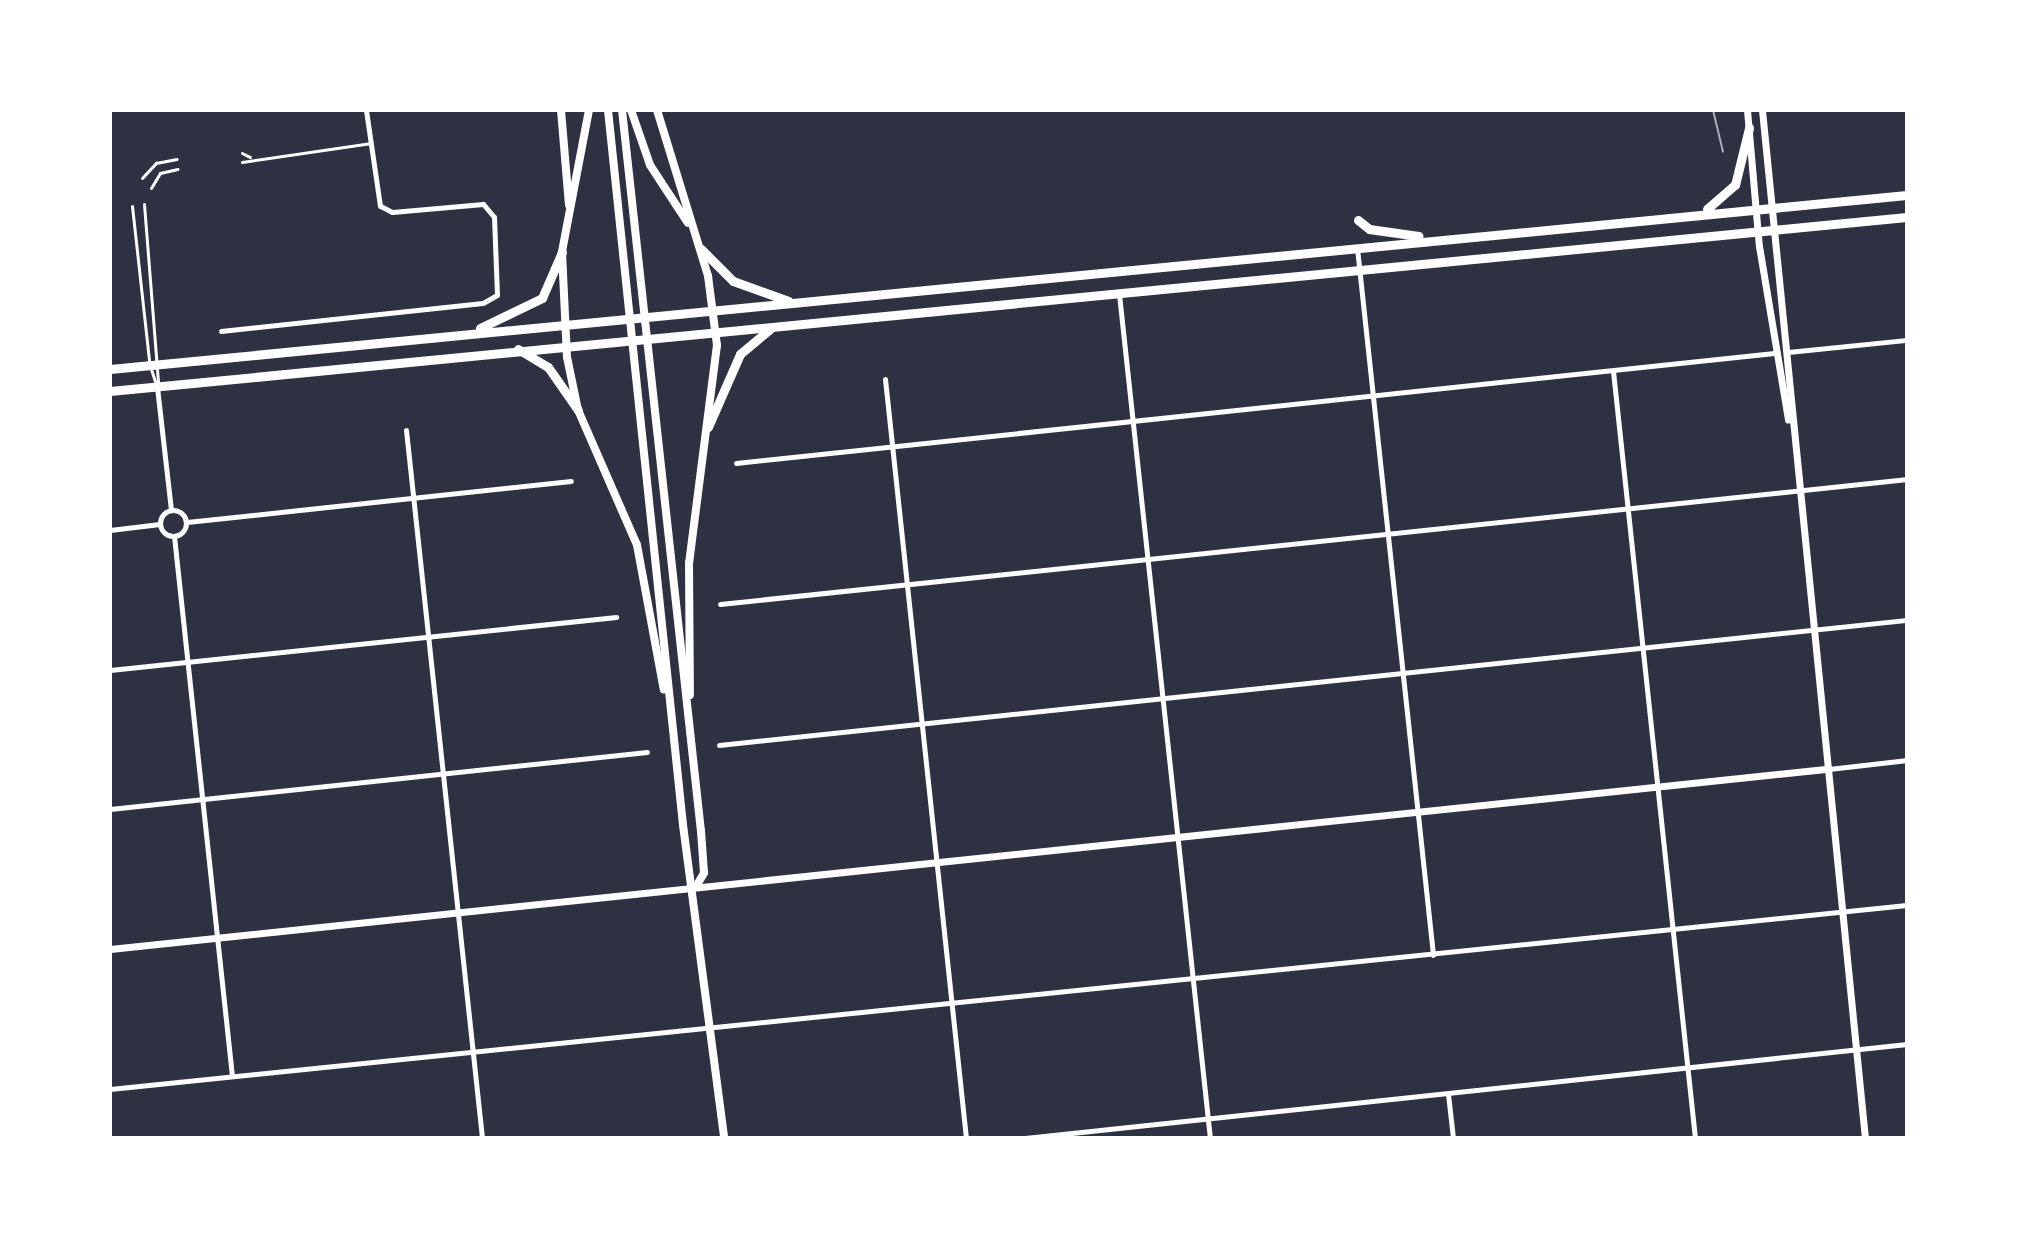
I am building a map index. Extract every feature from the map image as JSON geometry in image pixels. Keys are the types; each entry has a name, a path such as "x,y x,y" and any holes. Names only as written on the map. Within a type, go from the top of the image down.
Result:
{"highway":[{"path":"1703,211 1735,185 1749,128"},
{"path":"110,369 477,330 677,313 1703,211 1907,195"},
{"path":"110,391 515,348 770,329 1359,268 1907,217"},
{"path":"1358,220 1369,229 1426,238"},
{"path":"701,249 733,281 789,301"},
{"path":"477,330 542,298 562,252"},
{"path":"708,427 740,354 770,329"},
{"path":"515,348 548,367 578,410"}],"main road":[{"path":"561,110 569,214"},
{"path":"589,110 562,252 566,345 578,410 633,529 672,725"},
{"path":"608,110 688,874 696,887 724,1138"},
{"path":"622,110 704,873 696,887"},
{"path":"631,110 650,165 689,224 701,249 714,308 716,333 708,427 689,563 689,723"},
{"path":"657,110 689,224"}],"street":[{"path":"221,331 483,303 497,295 489,209 473,201 385,209 366,110"},
{"path":"1747,110 1774,353 1789,422"},
{"path":"1762,110 1788,352 1789,422 1865,1138"},
{"path":"1357,245 1433,955"},
{"path":"1119,293 1210,1138"},
{"path":"1788,352 1907,340"},
{"path":"736,463 1774,353"},
{"path":"1613,371 1695,1138"},
{"path":"885,379 966,1138"},
{"path":"110,530 160,524 171,510 157,386"},
{"path":"406,430 482,1138"},
{"path":"720,604 1907,479"},
{"path":"174,536 187,522 571,481"},
{"path":"171,510 187,522"},
{"path":"160,524 174,536 232,1076"},
{"path":"110,670 616,617"},
{"path":"719,745 1907,620"},
{"path":"110,809 647,752"},
{"path":"110,949 1907,760"},
{"path":"110,1089 952,1006 1907,905"},
{"path":"1025,1138 1907,1044"},
{"path":"1448,1094 1453,1138"}],"lane":[{"path":"242,162 250,157 370,143"},
{"path":"242,153 250,157"},
{"path":"142,178 156,163 177,159"},
{"path":"151,188 160,173 178,169"},
{"path":"144,204 157,386"},
{"path":"132,206 157,386"}],"tram line":[{"path":"1713,110 1723,152"}]}
